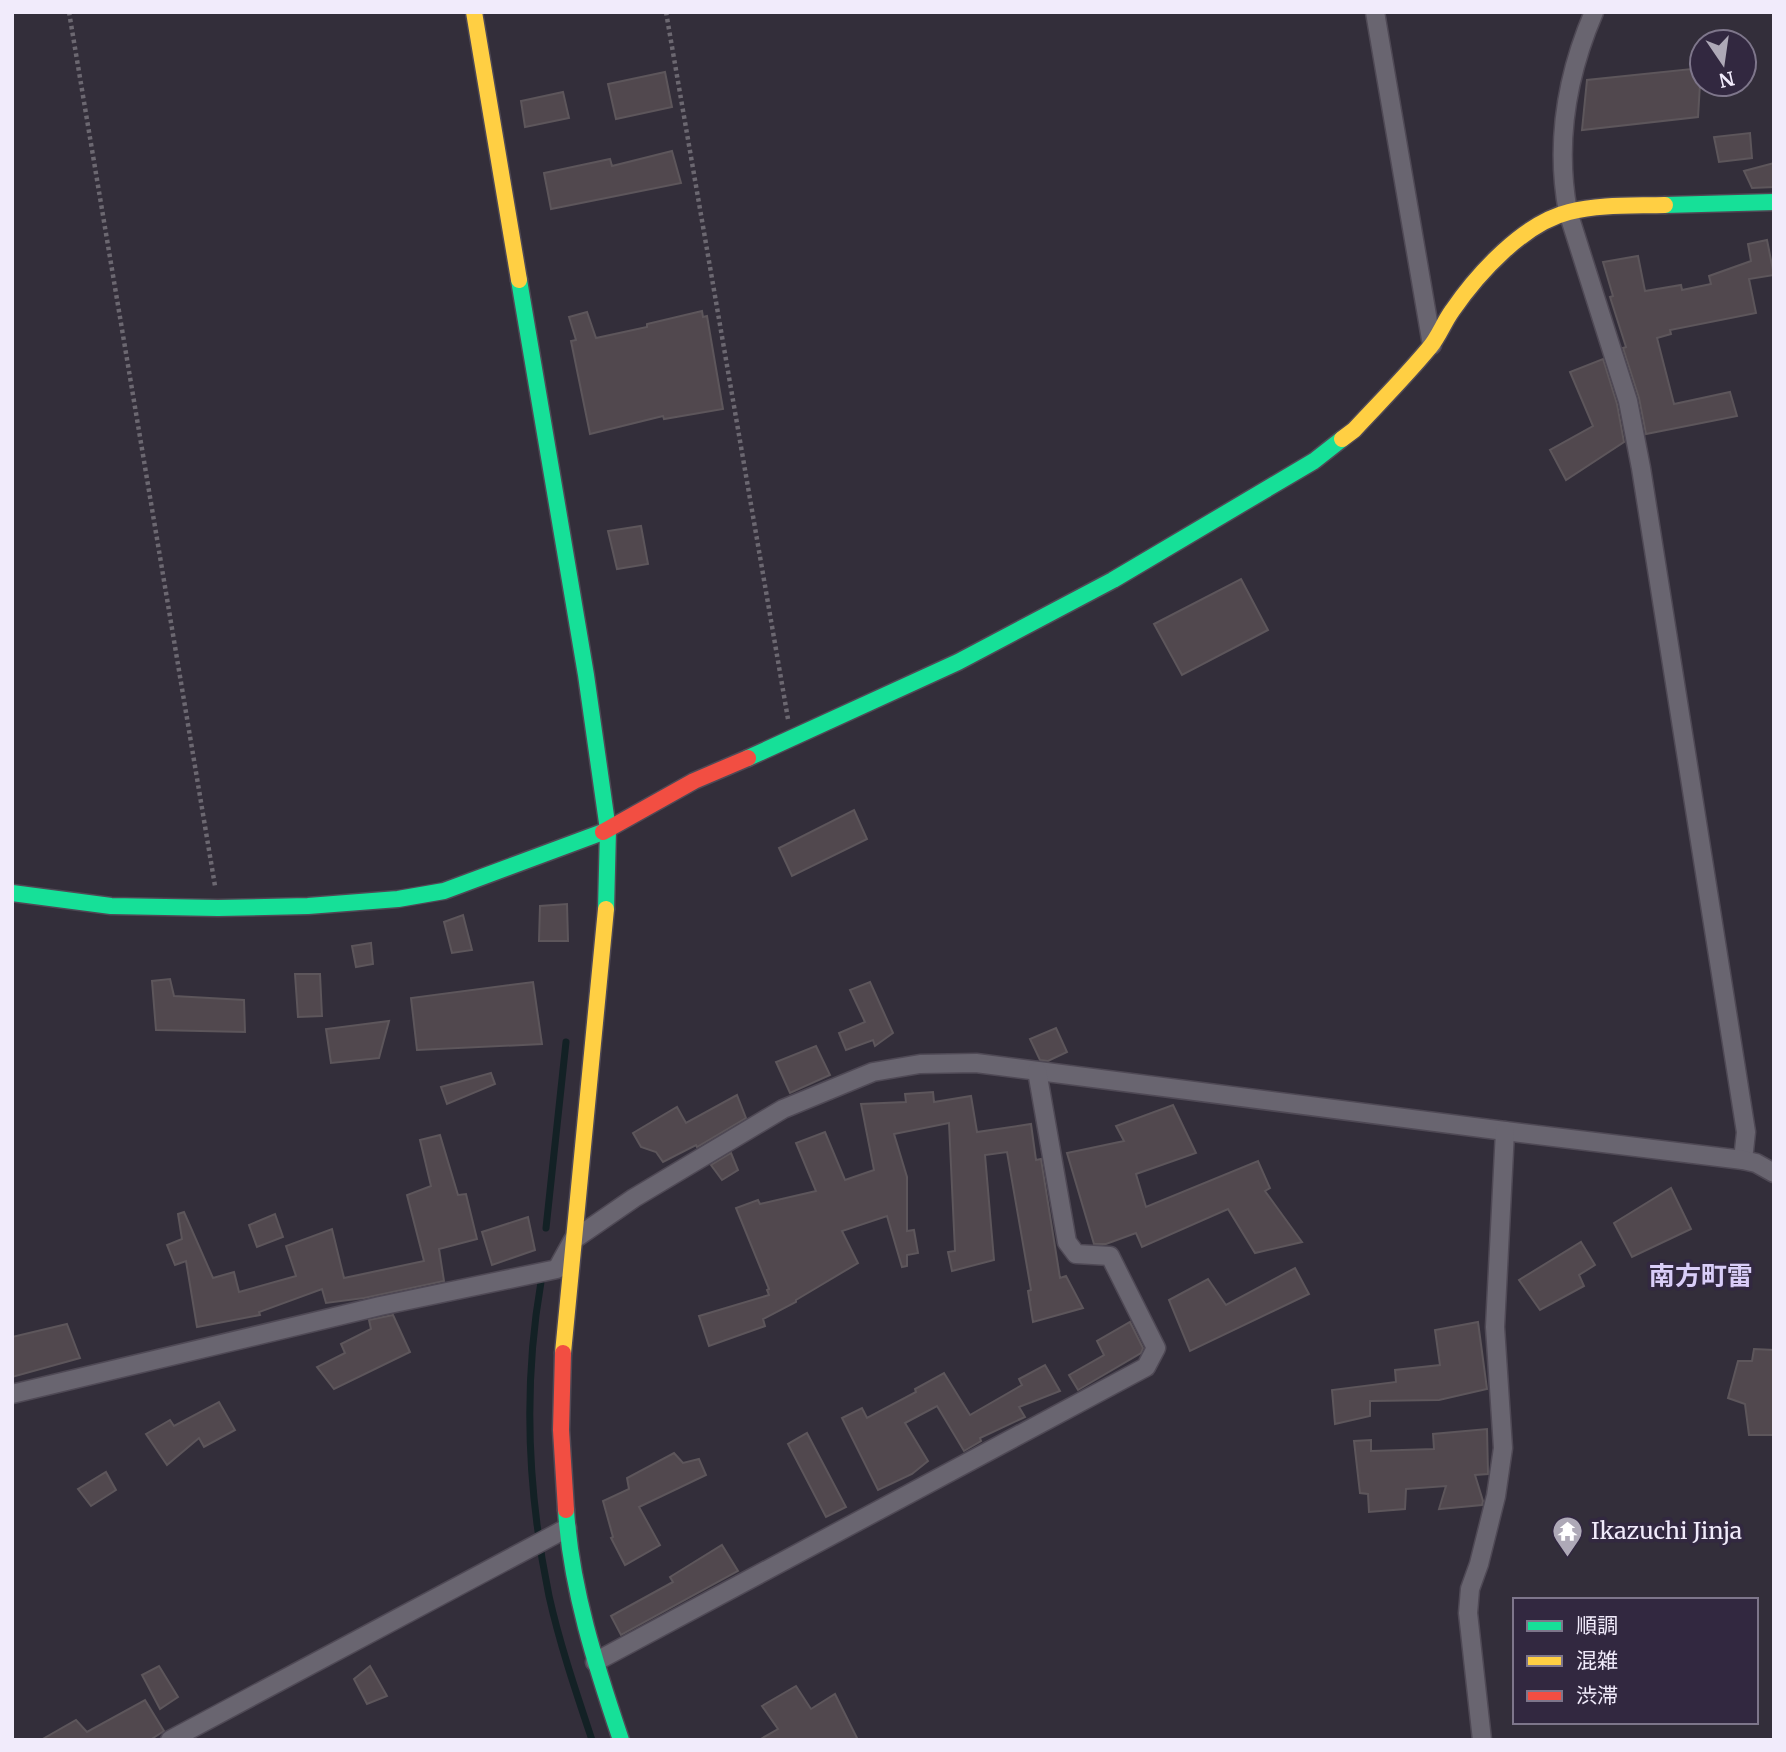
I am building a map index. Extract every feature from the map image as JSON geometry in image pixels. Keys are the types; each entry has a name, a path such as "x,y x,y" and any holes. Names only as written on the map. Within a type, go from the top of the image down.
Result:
{"street":[{"path":"474,12 586,675 608,830 606,908 563,1346 561,1430 567,1528 580,1600 595,1662 621,1740"},
{"path":"1375,12 1432,345"},
{"path":"1594,12 1571,77 1563,121 1561,160 1569,212 1628,401 1641,468 1746,1132 1743,1160"},
{"path":"12,893 111,906 218,908 308,906 398,899 444,891 608,830 694,781 791,740 958,662 1113,580 1314,461 1354,430 1432,345 1452,311 1478,277 1507,248 1541,224 1569,212 1620,206 1774,202"},
{"path":"12,1394 380,1306 557,1269 573,1240 634,1198 783,1110 873,1072 920,1064 976,1063 1743,1160 1756,1163 1774,1173"},
{"path":"595,1662 1146,1367 1156,1348 1110,1256 1076,1254 1067,1242 1037,1071"},
{"path":"1482,1740 1468,1613 1471,1589 1496,1496 1503,1448 1495,1327 1505,1132"},
{"path":"170,1740 567,1528"}],"path":[{"path":"69,12 218,908"},
{"path":"666,12 791,740"}],"building":[{"path":"1688,69 1688,98 1699,98 1698,117 1582,130 1587,80"},
{"path":"665,72 672,107 616,119 608,84"},
{"path":"563,92 569,118 525,127 521,101"},
{"path":"1750,133 1752,158 1719,162 1714,137"},
{"path":"672,151 681,183 551,209 544,173 610,159 612,166"},
{"path":"1774,163 1774,187 1752,188 1744,171"},
{"path":"1767,240 1774,275 1749,279 1756,313 1670,330 1671,334 1657,338 1674,404 1730,392 1737,416 1646,434 1603,262 1638,256 1645,291 1681,285 1682,290 1711,284 1709,276 1751,261 1748,244"},
{"path":"702,311 703,317 707,316 723,409 664,419 663,416 590,434 571,341 576,340 569,317 587,312 596,338"},
{"path":"1603,359 1617,404 1624,442 1566,480 1550,450 1593,426 1570,372"},
{"path":"641,526 648,564 617,569 608,531"},
{"path":"1241,579 1268,630 1182,675 1154,624"},
{"path":"854,810 867,839 792,876 779,848"},
{"path":"567,904 568,941 539,941 540,906"},
{"path":"463,915 472,950 452,953 444,922"},
{"path":"371,943 373,964 356,967 352,946"},
{"path":"295,974 320,974 322,1016 298,1017"},
{"path":"170,979 174,996 244,1000 245,1032 156,1030 152,981"},
{"path":"533,982 542,1044 417,1050 411,998"},
{"path":"870,982 893,1033 875,1046 873,1040 846,1050 839,1033 865,1022 850,990"},
{"path":"389,1021 379,1058 331,1063 326,1029"},
{"path":"1056,1028 1067,1052 1048,1061 1040,1060 1030,1039"},
{"path":"816,1046 830,1075 790,1093 776,1062"},
{"path":"491,1073 495,1084 447,1104 441,1087"},
{"path":"933,1092 934,1102 971,1096 977,1132 1031,1124 1036,1160 1041,1159 1060,1278 1066,1276 1083,1308 1033,1322 1028,1291 1031,1290 1007,1152 985,1155 994,1260 952,1271 948,1252 955,1251 949,1123 894,1134 907,1177 907,1231 914,1230 918,1253 907,1255 907,1266 902,1267 887,1216 842,1231 858,1263 796,1302 763,1319 765,1326 709,1346 699,1316 769,1295 769,1289 736,1208 758,1200 760,1204 816,1191 796,1143 825,1132 845,1180 874,1170 861,1104 906,1102 905,1094"},
{"path":"737,1095 746,1118 697,1147 696,1145 663,1162 656,1152 641,1147 633,1133 677,1107 686,1123"},
{"path":"1173,1105 1196,1153 1136,1174 1146,1207 1258,1161 1270,1188 1265,1191 1302,1242 1255,1253 1228,1209 1142,1247 1136,1233 1106,1244 1094,1244 1067,1153 1124,1141 1116,1126"},
{"path":"440,1135 458,1195 466,1194 477,1239 439,1249 444,1281 326,1303 322,1289 259,1312 260,1315 197,1327 186,1261 175,1265 167,1245 182,1239 178,1214 184,1212 213,1278 234,1272 239,1292 296,1276 286,1246 332,1229 344,1278 424,1261 407,1195 431,1186 420,1140"},
{"path":"731,1153 738,1170 722,1180 711,1165"},
{"path":"1671,1188 1691,1229 1632,1257 1614,1223"},
{"path":"275,1214 283,1237 257,1247 249,1225"},
{"path":"528,1217 535,1250 492,1265 482,1232"},
{"path":"1581,1242 1595,1265 1579,1275 1584,1286 1540,1310 1519,1280"},
{"path":"1295,1268 1309,1294 1190,1351 1169,1300 1208,1279 1226,1305"},
{"path":"393,1315 410,1352 334,1389 317,1367 345,1353 341,1344 371,1329 369,1320"},
{"path":"1130,1322 1143,1348 1141,1353 1078,1390 1069,1375 1104,1355 1097,1341"},
{"path":"1478,1322 1487,1389 1439,1400 1370,1401 1370,1416 1335,1424 1332,1390 1396,1382 1395,1370 1440,1365 1435,1330"},
{"path":"67,1324 80,1358 12,1377 12,1337"},
{"path":"1754,1349 1774,1350 1774,1435 1749,1435 1745,1404 1728,1398 1738,1361 1752,1361"},
{"path":"1045,1365 1060,1391 1019,1407 1025,1417 980,1438 981,1441 964,1451 937,1406 905,1423 928,1461 912,1474 878,1490 842,1418 862,1408 867,1418 916,1392 915,1389 944,1373 970,1415 1022,1385 1019,1379"},
{"path":"219,1402 235,1430 204,1447 199,1438 167,1465 146,1434 170,1420 174,1426"},
{"path":"1487,1429 1488,1474 1475,1475 1482,1505 1439,1509 1446,1486 1406,1489 1405,1509 1369,1512 1368,1494 1360,1493 1354,1441 1371,1440 1371,1451 1434,1449 1433,1434"},
{"path":"807,1433 846,1507 826,1517 788,1444"},
{"path":"674,1453 683,1463 699,1459 706,1475 639,1507 660,1545 625,1565 611,1538 613,1537 603,1501 629,1489 627,1478"},
{"path":"106,1472 116,1490 91,1506 78,1489"},
{"path":"722,1545 738,1571 621,1635 611,1616 673,1582 670,1577"},
{"path":"159,1666 178,1697 160,1709 142,1675"},
{"path":"370,1666 387,1696 367,1704 354,1679"},
{"path":"796,1686 811,1709 835,1694 858,1740 759,1740 778,1729 762,1706"},
{"path":"145,1700 164,1731 150,1740 41,1740 76,1720 87,1732"}],"waterway":[{"path":"546,1228 566,1042"},
{"path":"541,1282 535,1321 530,1400 536,1519 553,1614 592,1740"}],"traffic: fast":[{"path":"1665,205 1774,202"},
{"path":"519,280 586,675 608,830 606,909"},
{"path":"748,758 958,662 1113,580 1314,461 1342,439"},
{"path":"12,893 111,906 218,908 308,906 398,899 444,891 603,832"},
{"path":"566,1510 579,1598 621,1740"}],"traffic: slow":[{"path":"474,12 519,280"},
{"path":"1342,439 1354,430 1412,368 1433,343 1452,311 1475,281 1519,238 1552,218 1581,209 1665,205"},
{"path":"563,1353 606,909"}],"traffic: jam":[{"path":"603,832 694,781 748,758"},
{"path":"563,1353 561,1430 566,1510"}],"place":[{"name":"Ikazuchi Jinja","path":"1568,1558"}],"district":[{"name":"南方町雷","path":"1701,1276"}]}
